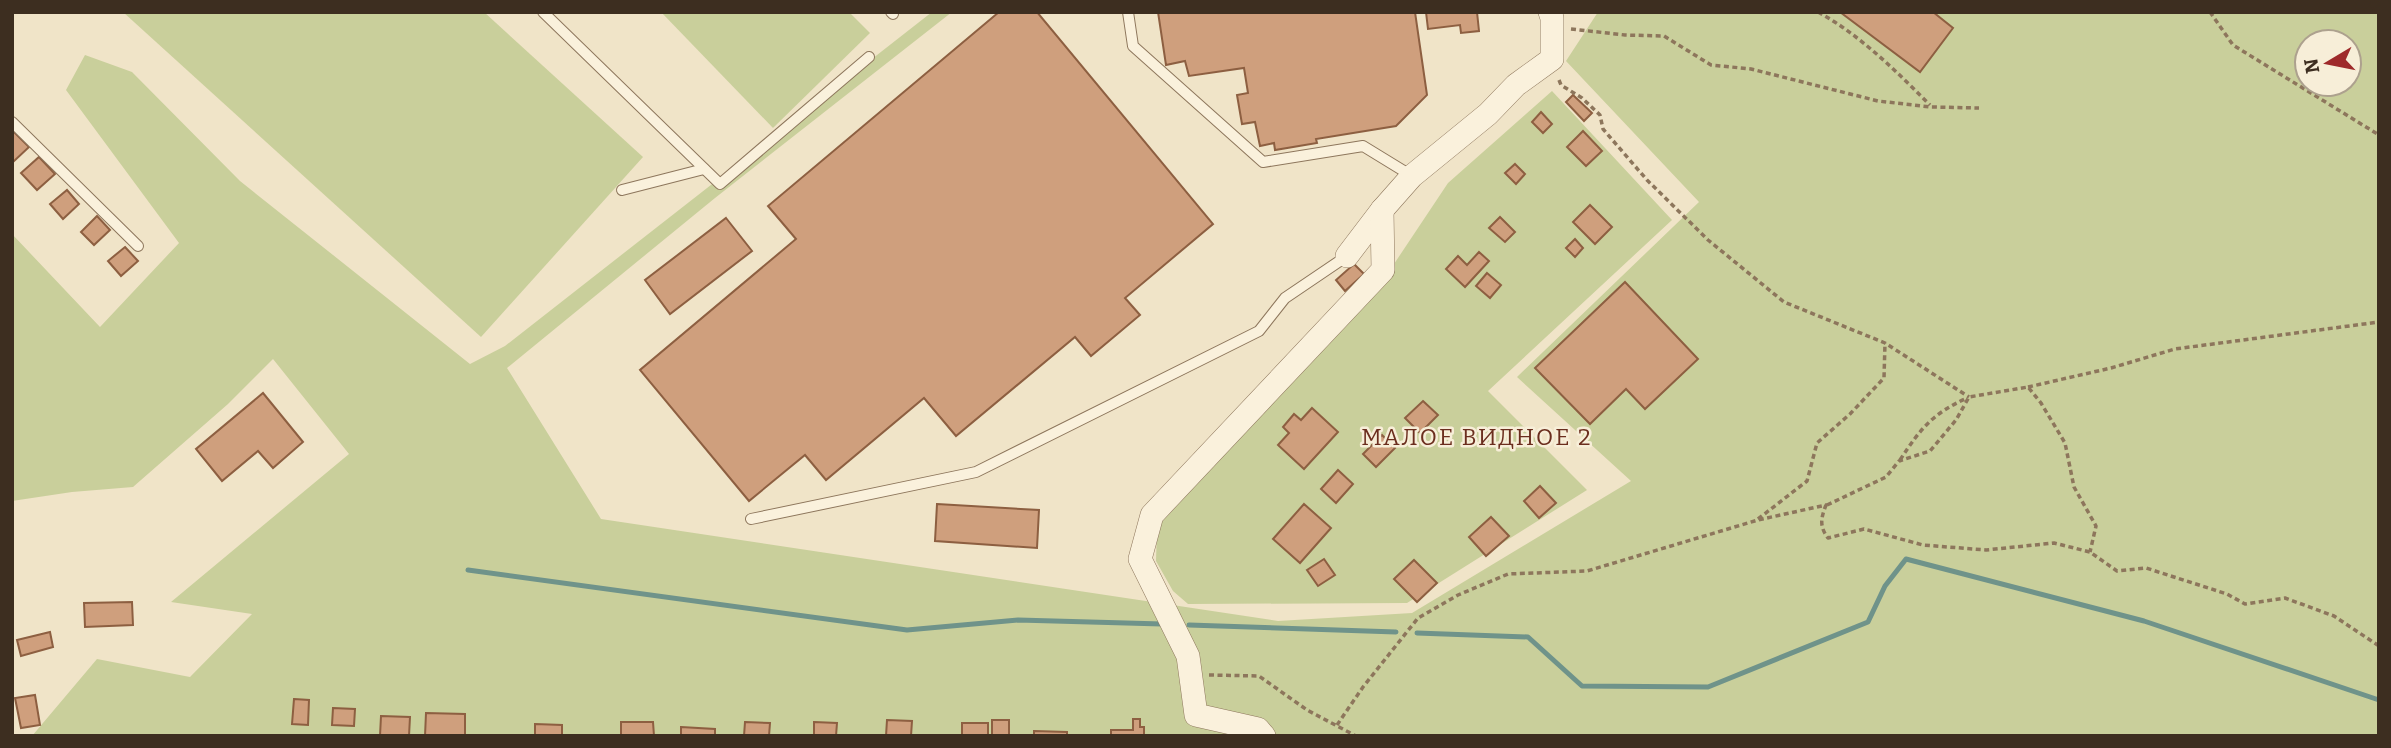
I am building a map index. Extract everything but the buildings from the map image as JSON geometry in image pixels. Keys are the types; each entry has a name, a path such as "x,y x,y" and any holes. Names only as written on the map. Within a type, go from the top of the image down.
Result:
{"street":[{"path":"1347,256 1412,176 1488,114 1516,85 1552,59 1551,15"},
{"path":"1264,736 1258,729 1196,715 1188,656 1140,559 1152,515 1383,270 1382,210"}],"lane":[{"path":"543,12 720,184 869,57"},
{"path":"1128,12 1133,46 1263,162 1363,146 1412,176"},
{"path":"12,122 138,246"},
{"path":"622,190 704,169"},
{"path":"751,519 976,471 1259,331 1285,298 1347,256"}],"path":[{"path":"1818,12 1892,67 1931,107"},
{"path":"2210,12 2233,45 2379,135"},
{"path":"1551,15 1566,29 1664,36 1711,65 1751,69 1878,101 1931,107 1979,108"},
{"path":"1552,59 1561,85 1582,98 1600,115 1602,129 1647,180 1708,240 1784,302 1885,343 1969,397"},
{"path":"1337,725 1363,687 1418,618 1458,595 1508,574 1587,571 1758,520 1826,505 1886,477 1920,430 1942,409 1969,397 2100,371 2175,349 2379,321"},
{"path":"1758,520 1807,481 1817,443 1850,414 1884,378 1885,343"},
{"path":"2028,387 2065,443 2074,487 2096,526 2090,552"},
{"path":"1899,461 1930,451 1956,420 1969,397"},
{"path":"1826,505 1821,517 1822,529 1828,538 1864,529 1923,545 1986,550 2054,543 2090,552 2117,570 2146,568 2227,594 2245,604 2285,598 2334,616 2379,646"},
{"path":"1188,656 1203,675 1259,676 1307,710 1354,735"}],"green space":[{"path":"123,12 484,12 643,157 481,337"},
{"path":"661,12 849,12 870,33 773,128"},
{"path":"932,12 952,12 715,198 507,368 601,519 1278,621 1412,613 1631,481 1517,377 1699,202 1566,61 1598,12 2379,12 2379,736 32,736 97,659 190,677 252,614 171,602 349,454 273,359 228,404 133,487 12,501 12,234 100,327 179,243 66,90 85,55 132,72 240,181 470,364 505,346"},
{"path":"1552,91 1672,220 1488,391 1587,490 1407,603 1188,604 1173,591 1156,561 1157,527 1380,285 1448,183"}],"waterway":[{"path":"1417,633 1528,637 1582,686 1708,687 1868,622 1885,586 1906,559 2144,621 2379,700"},
{"path":"468,570 907,630 1018,620 1162,624"},
{"path":"1189,625 1396,632"}],"district":[{"name":"МАЛОЕ ВИДНОЕ 2","path":"1477,437"}]}
